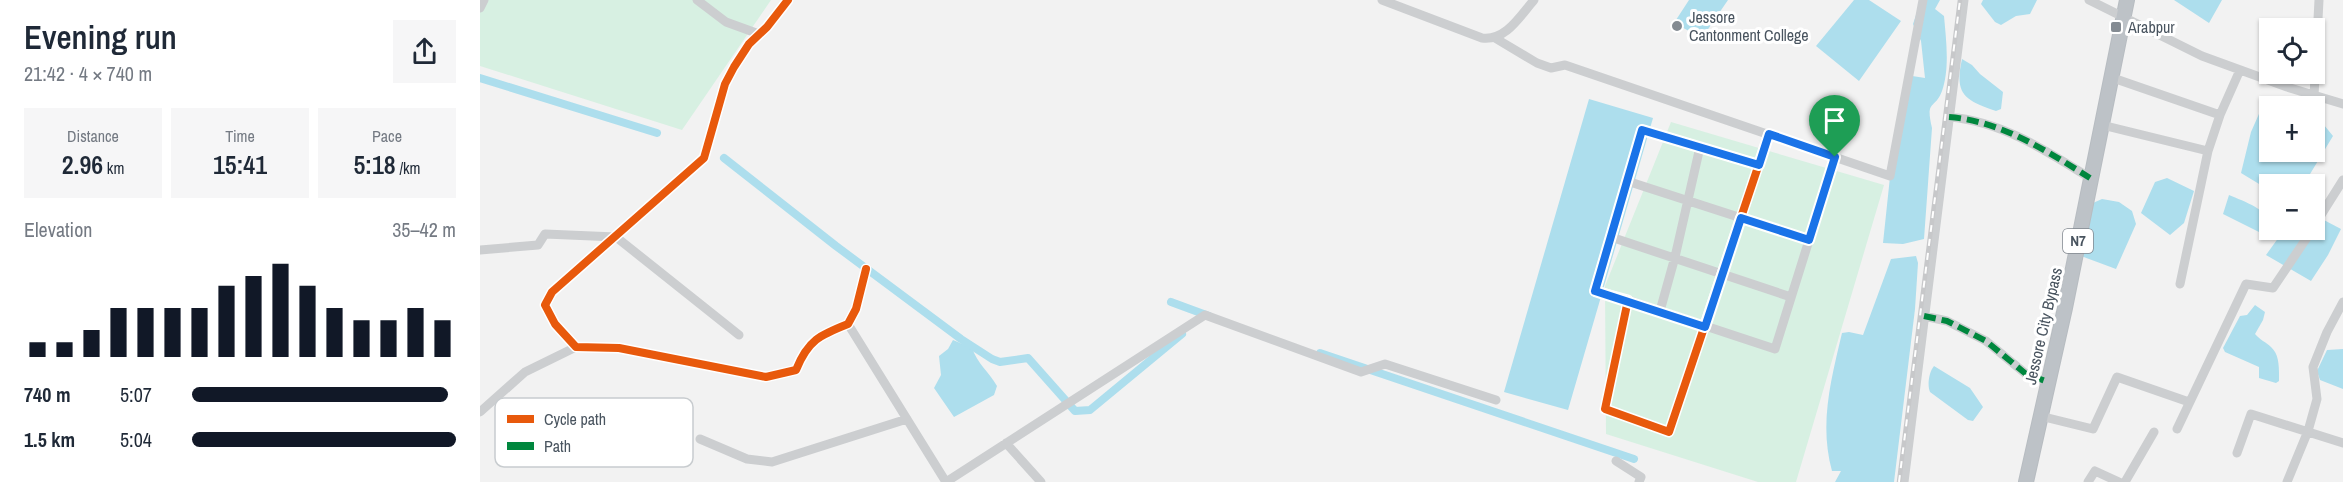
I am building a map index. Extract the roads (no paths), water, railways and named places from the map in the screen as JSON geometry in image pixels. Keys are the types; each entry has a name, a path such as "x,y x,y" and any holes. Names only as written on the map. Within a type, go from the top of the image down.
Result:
{"highway":[{"name":"Jessore City Bypass","path":"2027,482 2113,78 2127,0"}],"street":[{"path":"480,8 484,0"},
{"path":"697,0 726,22 759,34"},
{"path":"576,347 555,324 545,305 552,292 704,158 725,84 749,44 788,0"},
{"path":"1383,0 1482,38 1495,38 1537,63 1551,68 1565,65 1890,176 1923,0"},
{"path":"1405,8 1412,0"},
{"path":"1495,38 1510,27 1534,0"},
{"path":"1904,482 1964,0"},
{"path":"2089,0 2123,19 2202,56 2314,96 2319,0"},
{"path":"2180,284 2208,151 2220,115 2240,70"},
{"path":"2113,78 2220,115"},
{"path":"2325,99 2343,104"},
{"path":"1949,117 1975,120 2002,128 2090,178"},
{"path":"2102,124 2208,151"},
{"path":"1759,165 1642,130 1595,291 1775,349 1835,157"},
{"path":"1628,300 1605,409 1670,432 1769,134"},
{"path":"1660,311 1700,147"},
{"path":"2325,209 2343,180"},
{"path":"1627,182 1809,240"},
{"path":"480,250 538,245 545,234 616,237 739,335"},
{"path":"1611,237 1791,297"},
{"path":"2177,429 2246,284 2273,288 2305,240"},
{"path":"496,398 525,372 576,347 619,348 766,377 796,370 803,351 825,333 848,324 856,309 866,269"},
{"path":"2287,482 2308,431 2317,399 2313,367 2327,332 2343,302"},
{"path":"848,324 946,482 1205,315 1361,372 1385,364 1496,400"},
{"path":"1924,316 1947,321 1986,341 2026,374 2048,382"},
{"path":"2040,416 2093,429 2118,377 2189,402"},
{"path":"480,412 495,399"},
{"path":"2237,453 2251,414 2343,443"},
{"path":"700,439 747,459 772,462 907,418"},
{"path":"2125,482 2154,432"},
{"path":"1006,443 1041,482"},
{"path":"1616,461 1641,477 1639,482"},
{"path":"2088,482 2095,471 2119,482"}],"water":[{"path":"1689,0 1728,0 1702,38 1674,23"},
{"path":"1854,0 1869,0 1901,21 1859,81 1816,46"},
{"path":"1921,0 1940,0 1935,9 1944,16 1947,54 1942,91 1930,109 1932,128 1924,239 1903,244 1883,243 1892,158 1906,75 1925,78 1921,41 1913,24"},
{"path":"1983,0 2037,0 2030,14 2016,16 2001,25 1995,22 1981,4"},
{"path":"2174,0 2222,0 2209,23"},
{"path":"1962,59 2003,92 2001,109 1996,111 1985,107 1964,94 1960,81"},
{"path":"1589,99 1653,118 1568,410 1504,392"},
{"path":"2259,114 2259,162 2317,162 2310,174 2259,174 2259,184 2241,173 2251,132"},
{"path":"2325,126 2333,136 2325,149"},
{"path":"2167,178 2194,191 2184,223 2170,235 2141,213 2155,182"},
{"path":"2229,195 2252,205 2259,210 2259,232 2223,214"},
{"path":"2102,199 2119,202 2132,211 2136,224 2116,269 2081,256 2093,203"},
{"path":"2325,221 2341,229 2311,281 2266,255 2277,240 2325,240"},
{"path":"1916,256 1918,263 1915,309 1894,482 1835,482 1841,471 1832,471 1828,454 1827,419 1828,402 1842,333 1863,335 1891,259"},
{"path":"2255,305 2265,312 2255,334 2274,350 2279,367 2279,381 2276,383 2259,378 2259,367 2225,352 2223,348 2240,316 2247,315"},
{"path":"953,340 972,348 997,386 994,395 954,417 934,388 941,375 939,356 948,349"},
{"path":"2343,349 2343,389 2320,380 2317,371 2327,350"},
{"path":"1934,366 1970,388 1983,407 1973,421 1968,420 1930,392 1929,379"}],"waterway":[{"path":"480,78 657,133"},
{"path":"724,158 836,246 961,339 1000,362 1028,358 1075,411 1090,410 1182,334"},
{"path":"1171,302 1209,316"},
{"path":"1320,353 1634,459"}],"railway":[{"path":"1899,482 1960,0"}],"place":[{"name":"Jessore Cantonment College","path":"1677,26"},
{"name":"Arabpur","path":"2116,27"}]}
